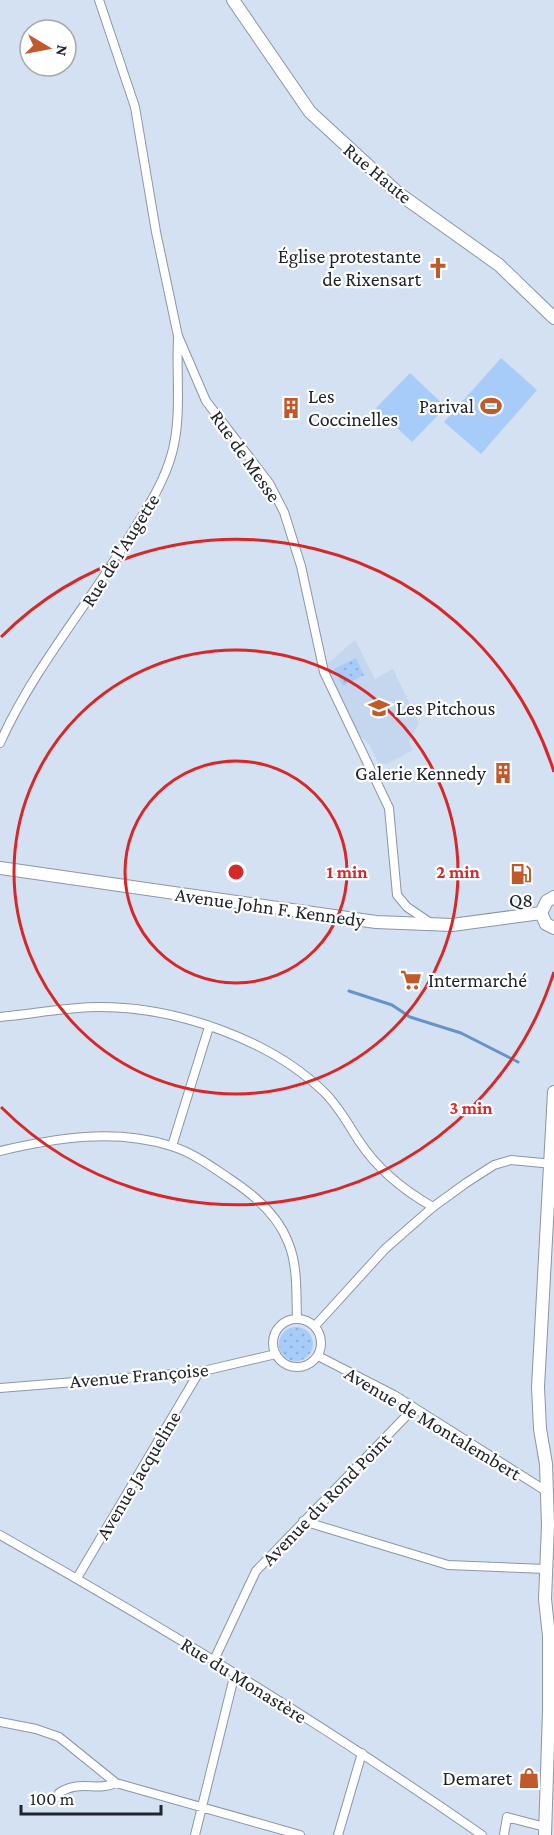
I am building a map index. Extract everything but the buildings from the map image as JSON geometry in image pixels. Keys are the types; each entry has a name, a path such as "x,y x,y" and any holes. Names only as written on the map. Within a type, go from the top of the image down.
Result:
{"street":[{"name":"Rue de Messe","path":"99,0 135,107 156,232 178,336 206,401 269,483 284,512 301,566 324,672 389,808 397,895 407,907 435,926"},
{"name":"Rue Haute","path":"233,0 310,112 398,193 499,265 554,318"},
{"name":"Rue de l'Augette","path":"0,743 26,693 126,542 162,481 172,455 177,429 178,336"},
{"name":"Avenue John F. Kennedy","path":"0,868 376,922 435,926 541,913"},
{"path":"553,930 546,924 541,913 546,901 554,897"},
{"path":"0,1017 102,1007 175,1016 231,1034 300,1072 335,1104 360,1143 388,1176 433,1207"},
{"path":"172,1146 209,1027"},
{"path":"504,1835 507,1817 545,1831 551,1634 546,1583 549,1497 538,1387 552,1163 554,1092"},
{"path":"0,1150 39,1141 89,1136 112,1136 172,1146 239,1185 279,1224 294,1262 297,1318"},
{"path":"315,1326 385,1249 433,1207 495,1165 511,1160 552,1163"},
{"path":"297,1318 315,1326 320,1339 318,1356 309,1364 294,1367 284,1363 276,1354 274,1340 277,1331 291,1319 297,1318"},
{"name":"Avenue Françoise","path":"0,1388 199,1372 276,1354"},
{"name":"Avenue de Montalembert","path":"318,1356 394,1395 549,1497"},
{"name":"Avenue Jacqueline","path":"77,1578 199,1372"},
{"name":"Avenue du Rond Point","path":"214,1660 256,1570 414,1408"},
{"path":"303,1521 448,1565 546,1569"},
{"name":"Rue du Monastère","path":"0,1535 77,1578 235,1673 362,1753 482,1835"},
{"path":"546,1583 554,1601"},
{"path":"195,1835 235,1673"},
{"path":"0,1722 36,1728 59,1737 116,1783 300,1835"},
{"path":"338,1835 362,1753"},
{"path":"59,1793 70,1786 110,1786 116,1783"}],"shaded area":[{"name":"Parival","path":"501,358 537,390 481,454 444,422"},
{"name":"Parival","path":"410,373 446,407 412,442 376,408"},
{"name":"Les Pitchous","path":"355,640 375,679 393,669 419,723 409,742 413,750 387,764 379,764 369,744 358,734 326,665"},
{"path":"356,658 364,675 343,686 334,669"},
{"path":"296,1327 308,1332 313,1344 308,1356 296,1361 284,1356 279,1344 284,1332"}],"waterway":[{"path":"349,991 392,1005 410,1017 461,1033 518,1062"}],"place":[{"name":"Église protestante de Rixensart","path":"438,268"},
{"name":"Parival","path":"491,406"},
{"name":"Les Coccinelles","path":"291,408"},
{"name":"Les Pitchous","path":"379,708"},
{"name":"Galerie Kennedy","path":"503,773"},
{"name":"Q8","path":"521,874"},
{"name":"Intermarché","path":"411,980"},
{"name":"Demaret","path":"529,1778"}]}
